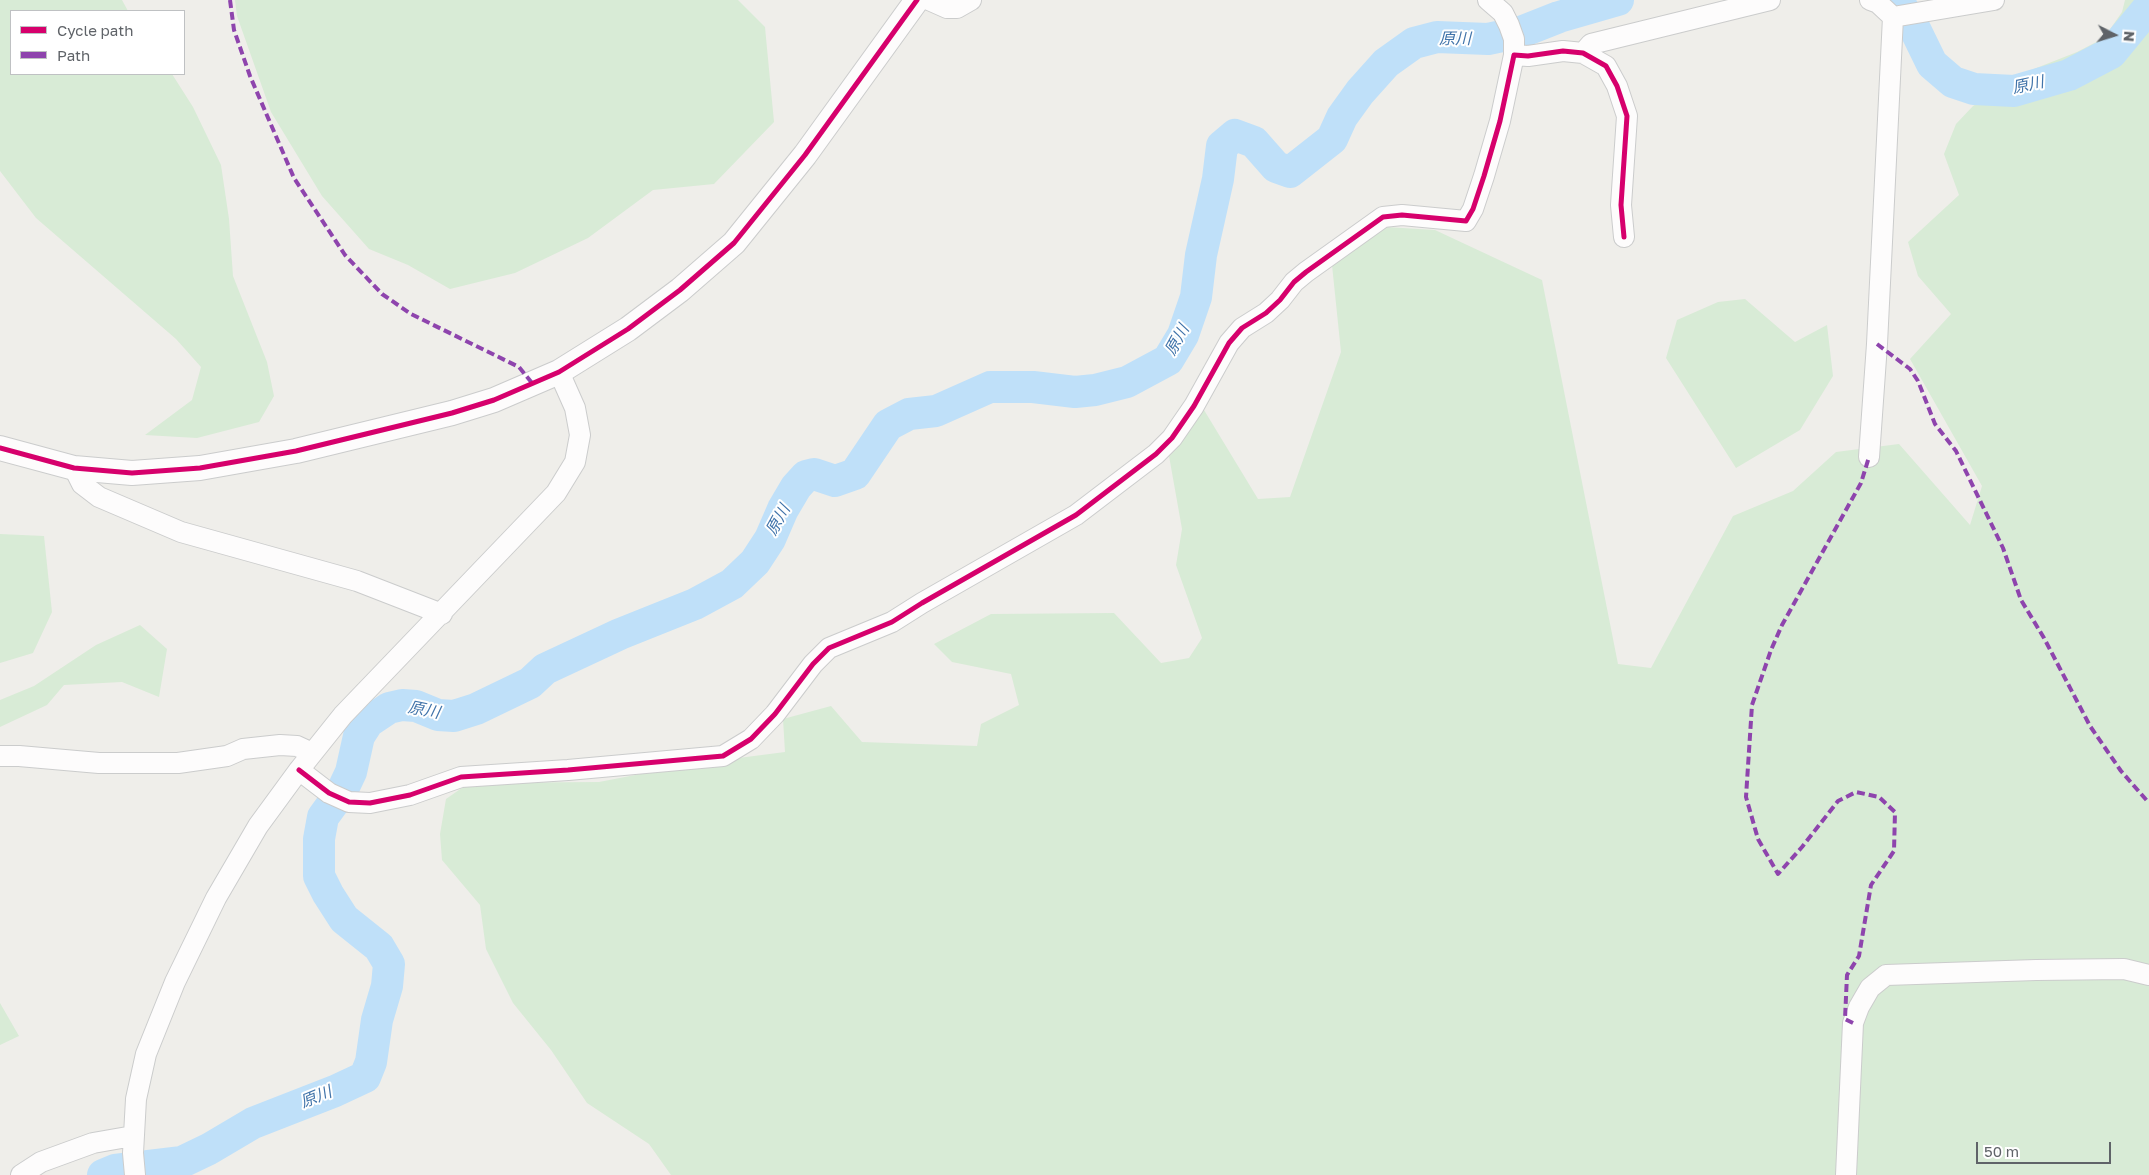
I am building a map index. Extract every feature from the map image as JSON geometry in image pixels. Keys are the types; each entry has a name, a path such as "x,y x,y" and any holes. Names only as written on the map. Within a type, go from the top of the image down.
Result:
{"street":[{"path":"0,448 74,468 132,472 200,468 296,451 452,414 494,400 559,372 628,330 680,290 734,243 805,155 917,0"},
{"path":"930,0 947,8 957,8 971,0"},
{"path":"1488,0 1503,13 1512,40 1528,56 1563,51 1583,53 1606,66 1617,86 1627,116 1621,205 1624,237"},
{"path":"1583,53 1591,44 1770,0"},
{"path":"1870,0 1902,15 1994,0"},
{"path":"1869,457 1902,15"},
{"path":"299,770 329,793 349,802 370,803 410,795 461,777 568,770 722,756 751,739 775,714 813,664 829,648 892,622 1076,515 1156,454 1172,438 1194,406 1229,344 1242,328 1266,313 1280,300 1294,282 1306,272 1383,218 1402,215 1466,221 1473,209 1500,121 1512,40"},
{"path":"135,1175 133,1144 136,1099 146,1054 175,982 216,898 258,826 312,753 343,715 556,494 575,462 580,435 575,408 559,372"},
{"path":"74,468 82,484 99,498 181,532 357,581 442,614"},
{"path":"0,756 99,763 178,763 227,756 243,749 280,745 297,746 312,753"},
{"path":"1846,1175 1853,1023 1859,1007 1870,988 1886,975 2124,969 2149,975"},
{"path":"21,1175 41,1162 93,1143 133,1144"}],"green space":[{"path":"0,0 122,0 127,10 10,10 10,75 173,75 193,107 221,165 229,219 233,276 267,362 274,396 259,422 197,438 145,435 192,400 201,367 176,339 36,218 0,171"},
{"path":"235,0 738,0 765,27 774,122 714,184 653,190 588,238 515,273 450,289 408,265 369,249 322,196 271,112 237,16"},
{"path":"2125,0 2149,0 2149,1175 671,1175 649,1144 587,1103 551,1050 513,1003 486,949 480,905 442,860 440,834 446,799 469,783 599,782 692,764 785,752 783,719 831,706 862,742 977,746 981,724 1019,705 1011,674 952,662 934,644 991,614 1114,613 1161,663 1189,658 1202,638 1176,565 1182,529 1166,439 1204,410 1258,499 1290,497 1341,352 1332,265 1386,227 1435,230 1542,280 1618,664 1651,668 1733,516 1793,491 1836,452 1899,444 1970,525 1982,486 1910,359 1951,314 1918,276 1908,242 1959,195 1944,154 1956,124 1973,106 2016,76 2077,52 2104,38 2122,12"},
{"path":"1745,299 1795,342 1827,325 1833,376 1800,430 1736,468 1666,358 1677,320 1718,302"},
{"path":"0,534 44,536 52,612 33,653 0,663"},
{"path":"140,625 167,649 159,697 122,682 64,685 47,705 0,727 0,700 34,686 96,645"},
{"path":"0,1003 19,1036 0,1045"}],"waterway":[{"name":"原川","path":"103,1175 115,1170 182,1162 209,1149 253,1123 335,1091 365,1077 371,1062 377,1020 387,986 389,964 379,947 344,919 328,894 319,876 319,839 323,817 342,791 351,772 359,736 368,722 389,708 402,705 416,706 438,715 454,716 476,709 530,683 545,669 620,634 695,604 732,584 755,562 770,539 783,509 796,487 806,476 814,474 835,481 855,474 888,425 909,414 936,411 990,387 1033,387 1075,392 1095,390 1127,382 1168,360 1183,335 1196,297 1201,255 1218,179 1222,146 1235,135 1254,142 1276,167 1290,172 1332,139 1342,117 1360,92 1386,63 1414,43 1437,37 1488,39 1521,32 1559,17 1618,0"},
{"name":"原川","path":"1893,0 1901,6 1912,23 1932,64 1953,82 1974,89 2014,91 2069,75 2111,53 2149,7"}],"marked path":[{"path":"230,0 234,30 250,76 294,178 345,255 382,294 411,314 519,367 532,383"},
{"path":"1877,344 1910,369 1918,381 1935,424 1956,451 2003,548 2021,600 2044,638 2090,726 2121,771 2149,803"},
{"path":"1853,1023 1845,1019 1847,975 1859,956 1871,885 1894,851 1895,812 1879,797 1856,792 1838,801 1778,874 1758,839 1746,797 1752,705 1771,650 1782,625 1861,483 1869,457"}],"cycle path":[{"path":"0,448 74,468 132,473 200,468 296,451 452,413 494,400 559,372 628,329 680,290 734,243 805,155 917,0"},
{"path":"299,770 329,793 349,802 370,803 410,795 461,777 568,770 723,756 751,739 775,714 813,664 829,648 892,622 1076,515 1156,454 1172,438 1194,406 1229,343 1242,328 1266,313 1280,300 1294,282 1306,272 1383,217 1402,215 1466,221 1473,209 1500,121 1514,55 1528,56 1563,51 1583,53 1606,66 1617,86 1627,116 1621,205 1624,237"}]}
